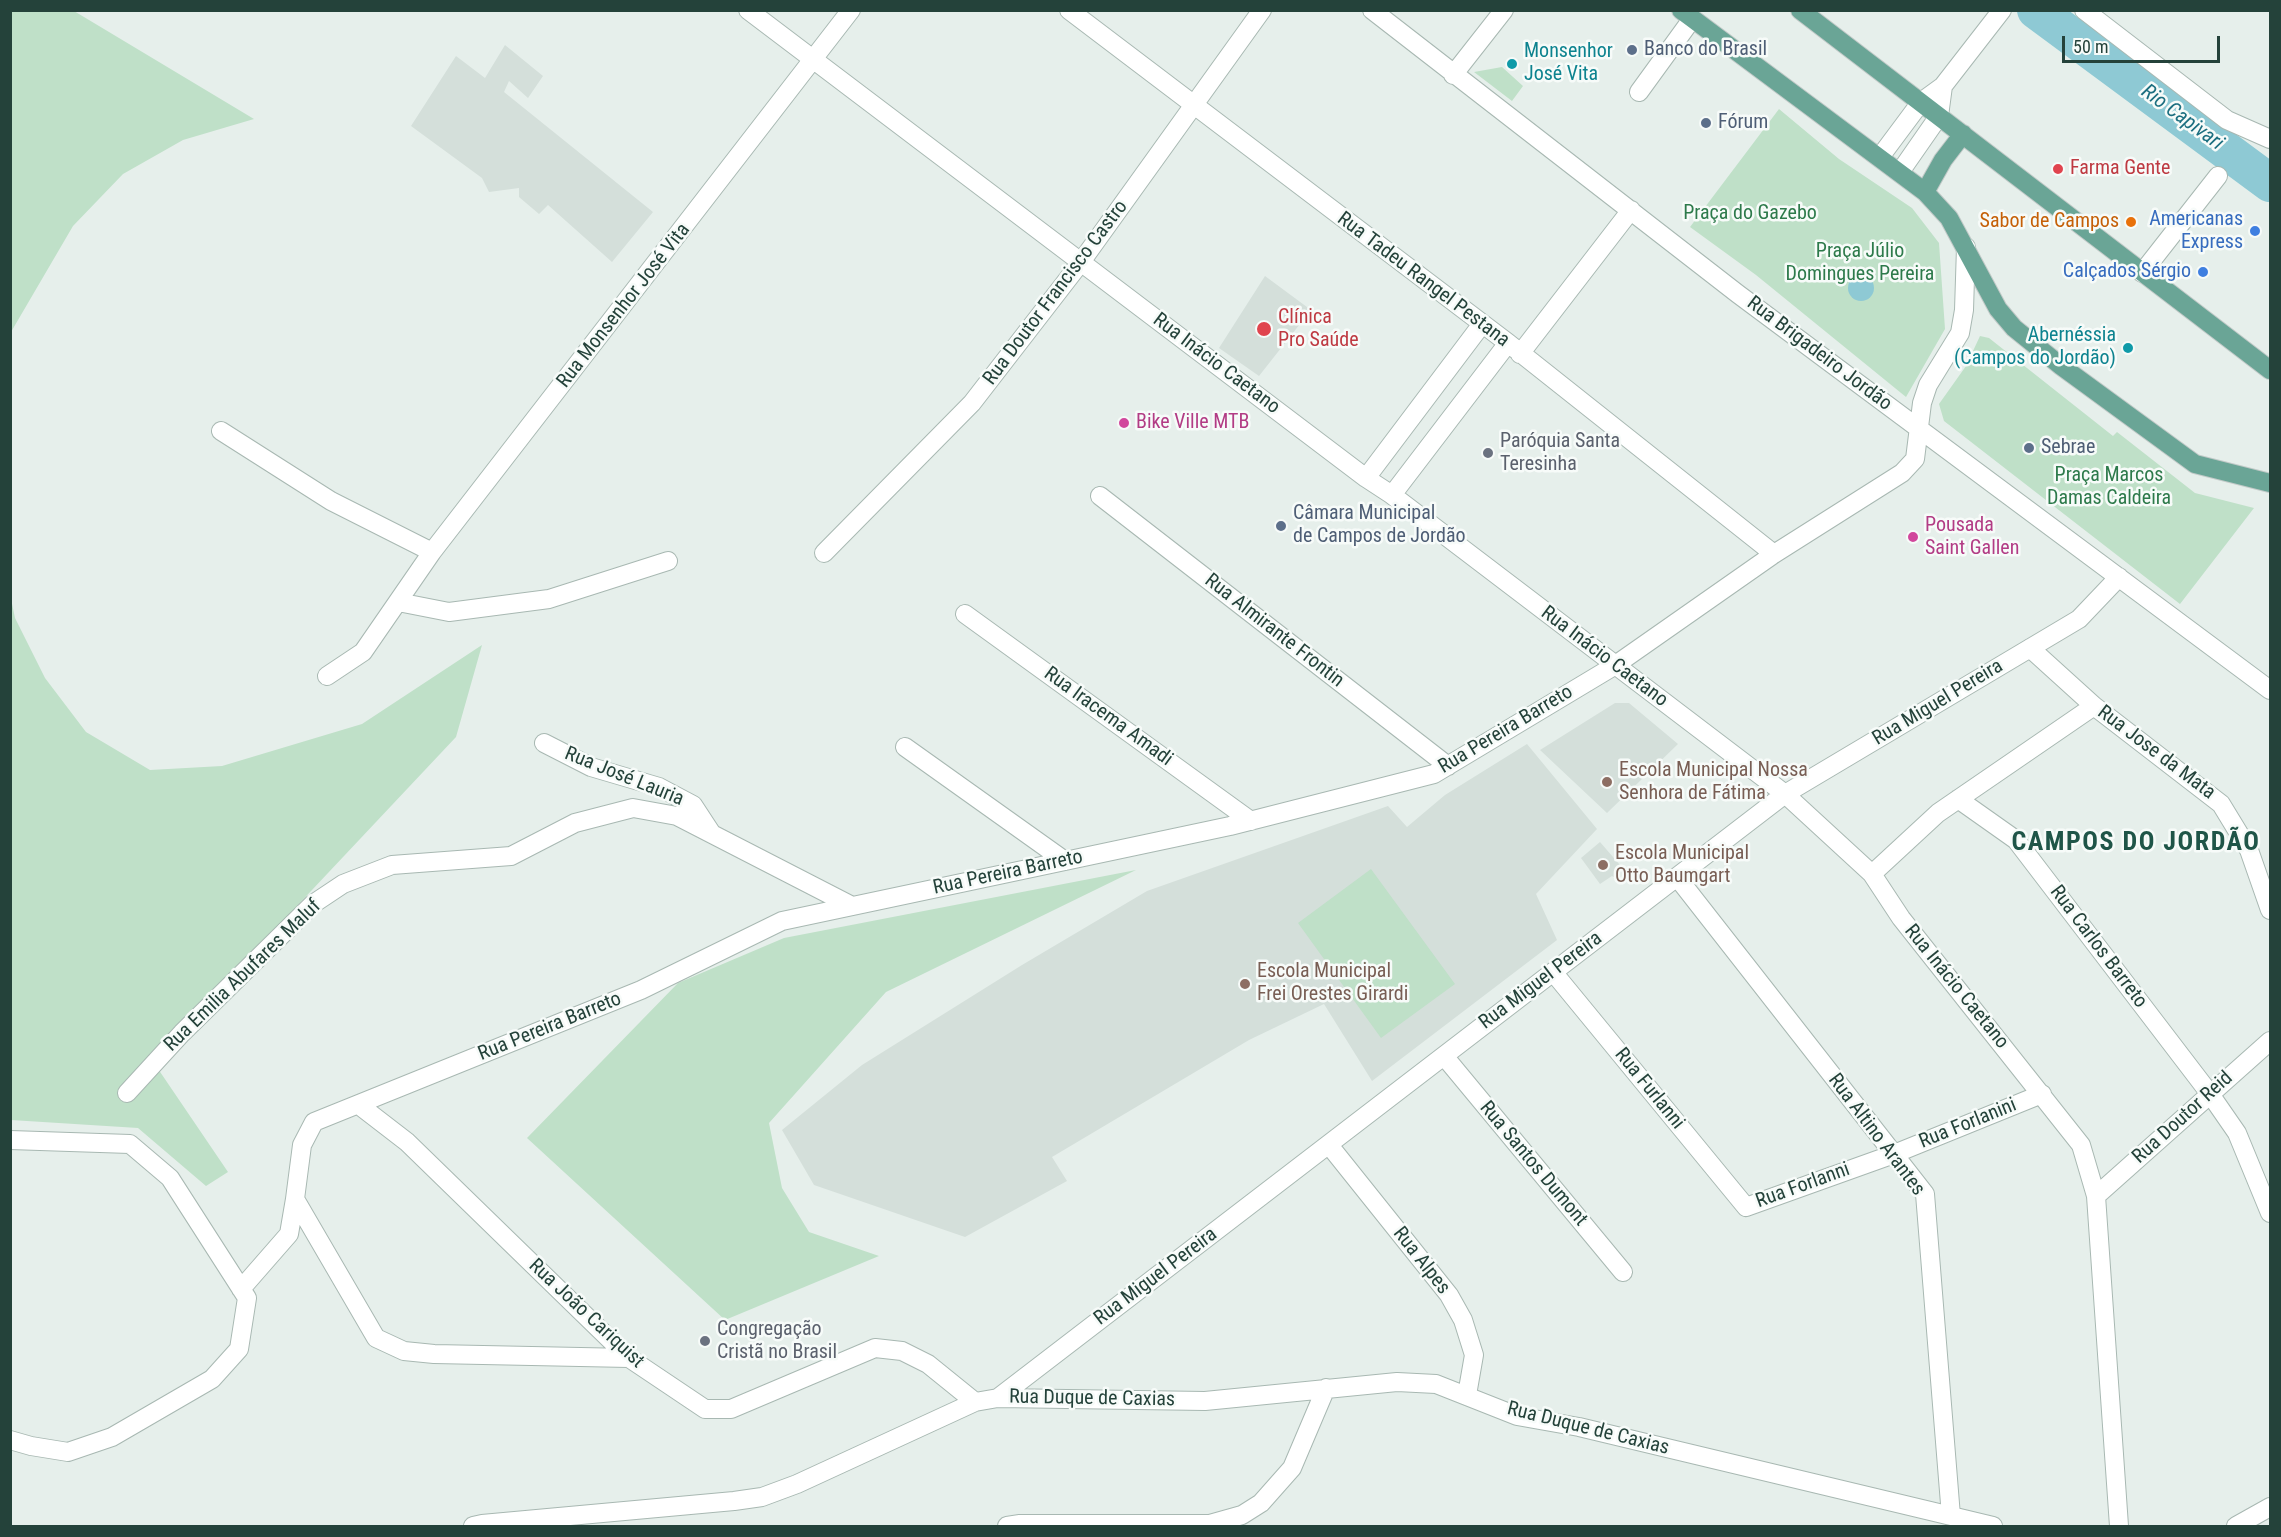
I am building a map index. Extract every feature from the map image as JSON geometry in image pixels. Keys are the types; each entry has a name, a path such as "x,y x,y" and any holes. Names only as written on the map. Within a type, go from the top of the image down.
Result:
{"main road":[{"path":"1800,10 2271,370"},
{"path":"1686,15 1925,192 1949,218 1998,309 2014,328 2061,366 2195,464 2271,483"},
{"path":"1925,192 1943,160 1963,134"}],"street":[{"name":"Rua Inácio Caetano","path":"748,10 1785,794 1872,874 1901,918 2081,1145 2096,1196 2119,1527"},
{"name":"Rua Monsenhor José Vita","path":"327,676 363,652 432,552 851,10"},
{"name":"Rua Tadeu Rangel Pestana","path":"1069,10 1482,324 1774,554"},
{"name":"Rua Doutor Francisco Castro","path":"824,553 972,403 1081,262 1262,10"},
{"name":"Rua Brigadeiro Jordão","path":"1372,10 1738,294 2271,690"},
{"path":"1453,75 1504,10"},
{"path":"2084,10 2227,120 2271,139"},
{"path":"1880,157 1921,102 1943,86 2002,11"},
{"path":"1639,92 1686,15"},
{"path":"1900,172 1939,116 1943,86"},
{"path":"2142,273 2218,176"},
{"path":"1392,495 1631,210"},
{"name":"Rua Pereira Barreto","path":"241,1289 289,1234 302,1145 314,1122 641,990 782,921 1251,821 1434,774 1614,666 1774,554 1902,473 1915,459 1922,403 1928,385 1960,333 1964,310 1966,247"},
{"path":"1366,478 1482,324"},
{"path":"221,431 331,501 432,552"},
{"name":"Rua Almirante Frontin","path":"1100,496 1448,766"},
{"path":"398,602 448,612 549,599 668,561"},
{"name":"Rua Miguel Pereira","path":"975,1402 998,1398 1785,794 2079,619 2119,577"},
{"name":"Rua Iracema Amadi","path":"965,614 1251,821"},
{"name":"Rua Jose da Mata","path":"2030,648 2094,706 2221,804 2249,850 2271,910"},
{"path":"1872,874 1938,813 2094,706"},
{"name":"Rua José Lauria","path":"544,743 591,767 659,787 693,805 712,834 852,906"},
{"path":"905,747 1065,861"},
{"name":"Rua Carlos Barreto","path":"1958,799 2016,840 2210,1094 2237,1133 2271,1213"},
{"name":"Rua Emilia Abufares Maluf","path":"127,1093 182,1032 313,904 343,884 392,865 511,856 575,823 633,808 677,816 712,834"},
{"name":"Rua Altino Arantes","path":"1677,877 1925,1194 1951,1516"},
{"name":"Rua Furlanni","path":"1553,972 1746,1207"},
{"name":"Rua Doutor Reid","path":"2096,1196 2271,1041"},
{"name":"Rua Santos Dumont","path":"1444,1056 1623,1272"},
{"name":"Rua Forlanini","path":"1894,1154 2042,1094"},
{"name":"Rua João Cariquist","path":"359,1105 406,1142 629,1358 705,1409 731,1409 875,1348 902,1352 928,1364 975,1402"},
{"path":"10,1140 130,1144 170,1178 247,1298 239,1349 212,1379 112,1437 68,1452 10,1440"},
{"name":"Rua Alpes","path":"1329,1145 1449,1295 1463,1320 1474,1354 1467,1395"},
{"name":"Rua Forlanni","path":"1746,1207 1894,1154"},
{"path":"295,1199 376,1338 404,1351 434,1354 629,1358"},
{"name":"Rua Duque de Caxias","path":"998,1398 1205,1401 1326,1388 1397,1383 1436,1384 1517,1416 1579,1427 1993,1527"},
{"path":"1007,1527 1032,1524 1210,1524 1242,1515 1261,1503 1292,1468 1326,1388"},
{"path":"472,1527 482,1524 762,1497 797,1484 975,1402"},
{"path":"2236,1527 2271,1507"}],"shaded area":[{"path":"505,45 543,76 528,98 509,81 504,92 653,212 612,262 548,205 539,214 519,197 519,188 489,192 482,178 411,126 456,56 485,78"},
{"name":"Clínica Pro Saúde","path":"1265,276 1311,310 1259,376 1219,348"},
{"name":"Escola Municipal Nossa Senhora de Fátima","path":"1615,703 1629,703 1678,744 1607,813 1540,750"},
{"name":"Escola Municipal Frei Orestes Girardi","path":"1527,744 1597,829 1536,894 1557,940 1372,1081 1324,1004 1249,1040 1052,1157 1067,1181 965,1237 814,1185 782,1130 862,1065 1022,965 1147,891 1388,806 1407,827 1445,795"},
{"name":"Escola Municipal Otto Baumgart","path":"1600,842 1626,872 1619,880 1612,876 1600,884 1581,858"}],"green space":[{"path":"11,10 74,11 254,119 183,140 123,174 73,226 11,332"},
{"path":"1502,67 1523,86 1512,101 1474,72"},
{"name":"Praça Júlio Domingues Pereira","path":"1779,109 1839,159 1912,208 1939,243 1945,329 1906,397 1756,275 1690,227"},
{"name":"Praça Marcos Damas Caldeira","path":"1980,336 1989,338 2113,436 2117,432 2195,493 2254,508 2180,604 1944,421 1939,404 1966,366"},
{"path":"10,594 15,618 45,678 86,732 150,770 222,766 362,724 482,645 456,737 152,1060 228,1172 206,1186 138,1128 11,1120"},
{"path":"1371,869 1455,984 1381,1038 1298,923"},
{"path":"1136,870 886,992 769,1123 782,1188 809,1232 879,1256 725,1320 527,1138 678,983 784,938"}],"water":[{"path":"1861,275 1870,279 1874,288 1870,297 1861,301 1852,297 1848,288 1852,279"}],"waterway":[{"name":"Rio Capivari","path":"2036,10 2270,183"}],"place":[{"name":"Banco do Brasil","path":"1632,50"},
{"name":"Monsenhor José Vita","path":"1512,64"},
{"name":"Fórum","path":"1706,123"},
{"name":"Farma Gente","path":"2058,169"},
{"name":"Sabor de Campos","path":"2131,222"},
{"name":"Americanas Express","path":"2255,231"},
{"name":"Calçados Sérgio","path":"2203,272"},
{"name":"Clínica Pro Saúde","path":"1264,329"},
{"name":"Abernéssia (Campos do Jordão)","path":"2128,348"},
{"name":"Bike Ville MTB","path":"1124,423"},
{"name":"Sebrae","path":"2029,448"},
{"name":"Paróquia Santa Teresinha","path":"1488,453"},
{"name":"Câmara Municipal de Campos de Jordão","path":"1281,526"},
{"name":"Pousada Saint Gallen","path":"1913,537"},
{"name":"Escola Municipal Nossa Senhora de Fátima","path":"1607,782"},
{"name":"Escola Municipal Otto Baumgart","path":"1603,865"},
{"name":"Escola Municipal Frei Orestes Girardi","path":"1245,984"},
{"name":"Congregação Cristã no Brasil","path":"705,1341"}],"district":[{"name":"CAMPOS DO JORDÃO","path":"2136,843"}],"park label":[{"name":"Praça do Gazebo","path":"1750,214"}]}
